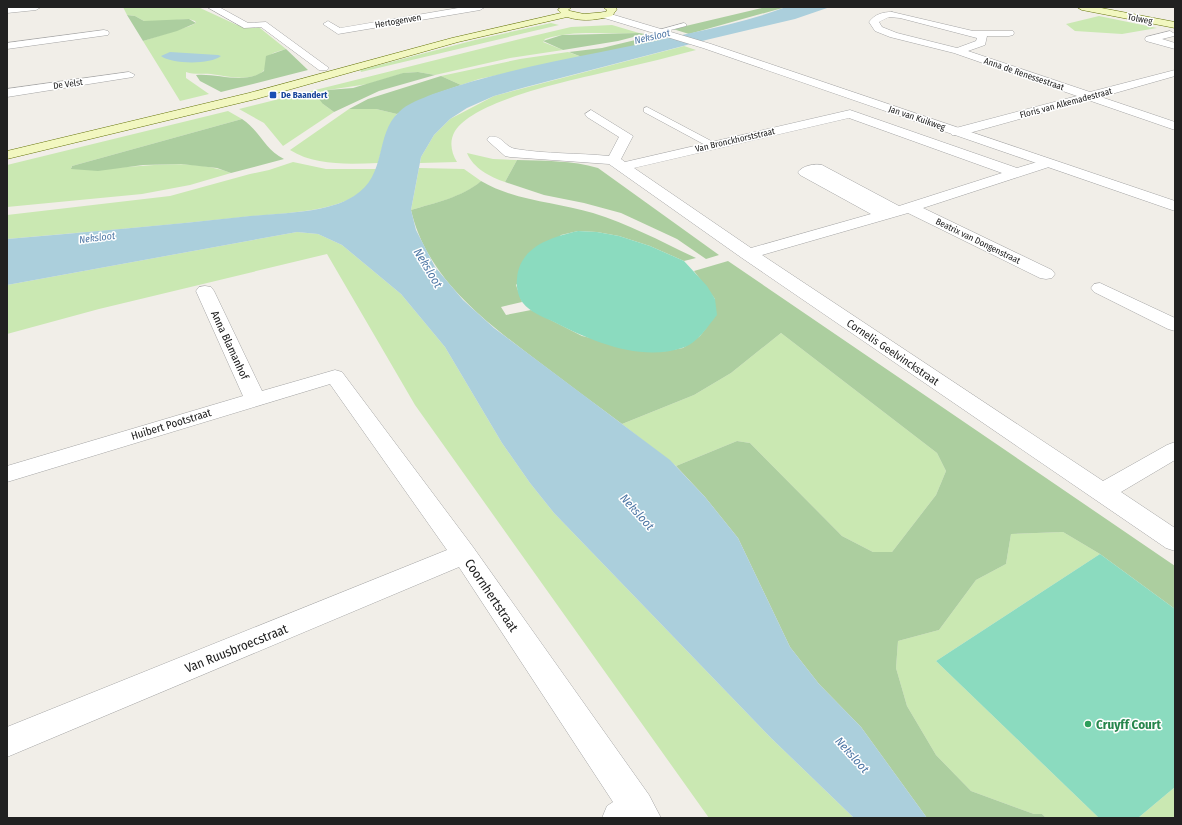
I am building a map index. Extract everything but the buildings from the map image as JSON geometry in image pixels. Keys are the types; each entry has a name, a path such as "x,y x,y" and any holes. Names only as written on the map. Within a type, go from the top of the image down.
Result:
{"main road":[{"name":"Tolweg","path":"1082,7 1099,8 1172,30"},
{"name":"Tolweg","path":"1107,7 1175,20"},
{"path":"7,155 252,96 568,11 585,17 606,11"}],"street":[{"path":"7,10 36,7"},
{"path":"212,7 247,26 264,24 323,68"},
{"name":"Hertogenven","path":"338,31 480,8"},
{"path":"396,10 412,20"},
{"name":"Jan van Kuikweg","path":"606,11 659,31 1175,206"},
{"name":"Anna de Renessestraat","path":"958,51 981,43 982,36 900,15 890,14 880,16 874,22 878,29 894,35 958,51 1175,126"},
{"path":"328,24 348,38"},
{"path":"1172,30 1150,39 1175,46"},
{"path":"7,46 104,33"},
{"name":"Anna de Renessestraat","path":"976,34 1009,33"},
{"name":"Floris van Alkemadestraat","path":"957,132 1175,73"},
{"name":"De Velst","path":"7,93 129,74"},
{"path":"591,114 626,136 617,164"},
{"name":"Jan van Kuikweg","path":"850,114 1017,173"},
{"name":"Van Bronckhorststraat","path":"494,140 510,153 617,164 712,146 850,114"},
{"path":"748,254 897,211 1047,163"},
{"name":"Cornelis Geelvinckstraat","path":"617,164 748,254 1175,541"},
{"name":"Beatrix van Dongenstraat","path":"897,211 817,168 805,172 897,211 1046,274"},
{"path":"1100,288 1175,325"},
{"name":"Anna Blamanhof","path":"205,291 255,399"},
{"name":"Huibert Pootstraat","path":"7,474 335,376"},
{"name":"Coornhertstraat","path":"335,376 464,554 633,814"},
{"path":"1102,492 1175,450"},
{"name":"Van Ruusbroecstraat","path":"7,742 464,554"}],"lane":[{"name":"Jan van Kuikweg","path":"659,31 684,25"},
{"path":"647,110 712,146"}],"green space":[{"path":"123,7 198,7 237,25 255,24 286,49 271,54 267,59 266,67 256,76 241,78 186,72 186,78 209,94 180,101 143,41 190,26 196,23 195,21 189,19 153,22 144,21 135,16 127,15"},
{"path":"766,7 786,7 689,34 673,29"},
{"path":"127,15 135,16 144,21 189,19 196,23 177,31 143,41"},
{"path":"1099,16 1157,28 1122,34 1075,31 1066,24"},
{"path":"551,23 559,25 361,72 360,70 475,40"},
{"path":"612,25 639,33 580,33 556,36 545,39 543,42 563,50 510,58 435,75 418,72 404,73 368,84 328,90 323,104 334,112 283,146 264,123 239,109 571,27"},
{"path":"645,34 618,41 563,50 543,41 562,35"},
{"path":"652,36 663,40 582,57 569,52 602,48"},
{"path":"684,46 696,50 556,84 506,99 467,119 455,131 451,143 453,154 457,162 420,163 421,157 434,135 450,119 494,96"},
{"path":"286,49 308,70 221,92 200,81 196,75 239,78 256,75 264,71 266,56"},
{"path":"568,52 582,57 479,79 461,85 441,76 520,59"},
{"path":"418,72 435,75 379,91 334,112 319,99 324,92 328,90 353,88 403,73"},
{"path":"441,76 461,85 432,95 397,114 376,109 349,109 368,99"},
{"path":"349,109 376,109 397,114 387,131 378,163 332,163 310,159 290,150"},
{"path":"228,111 242,119 72,166 71,168 91,169 171,164 211,168 231,173 190,185 142,194 7,207 7,165"},
{"path":"242,119 254,129 277,155 284,159 231,173 217,168 181,164 143,165 98,171 71,169 72,166"},
{"path":"467,153 493,159 517,160 505,182 483,171 473,163"},
{"path":"517,160 568,162 598,168 719,255 706,259 677,239 621,213 584,203 544,195 505,182"},
{"path":"293,162 326,169 376,169 370,182 360,192 341,203 322,208 246,217 7,239 7,215 170,196 269,170"},
{"path":"419,168 464,169 481,181 474,187 457,195 411,210"},
{"path":"481,181 508,193 579,209 620,222 696,258 684,261 650,246 619,236 597,232 578,231 561,235 516,285 522,302 501,307 506,315 531,310 582,336 652,352 683,348 700,336 707,327 715,299 694,271 728,261 1175,566 1175,609 1100,554 1063,532 1011,534 1006,564 976,580 939,630 898,641 896,668 907,706 936,755 971,791 1034,814 1042,814 1046,818 927,818 861,727 819,684 790,647 738,538 705,497 676,466 737,441 750,443 842,536 873,552 892,552 936,495 946,471 937,453 781,333 731,373 694,395 622,424 519,347 479,315 461,297 430,257 419,235 411,210 457,195 474,187"},
{"path":"578,231 597,232 619,236 650,246 684,261 707,286 715,299 717,315 702,334 688,346 666,352 649,353 633,351 600,342 568,329 533,312 521,301 517,288 519,268 524,259 530,251 547,240"},
{"path":"297,232 318,234 342,245 401,294 445,347 502,443 530,483 554,513 771,738 854,818 709,818 415,405 327,254 99,309 7,334 7,285"},
{"path":"781,333 937,453 946,471 936,495 892,552 873,552 842,536 750,443 737,441 676,466 622,424 694,395 731,373"},
{"path":"1063,532 1100,554 936,661 1099,818 1046,818 1042,814 1034,814 971,791 936,755 907,706 896,668 898,641 939,630 976,580 1006,564 1011,534"},
{"name":"Cruyff Court","path":"1100,554 1175,609 1175,787 1138,818 1099,818 936,661"},
{"path":"1175,787 1175,818 1138,818"}],"water":[{"name":"Neksloot","path":"786,7 830,7 795,19 706,40 526,87 494,96 467,108 450,119 434,135 421,157 411,210 416,230 435,267 463,300 494,328 670,460 705,497 738,538 790,647 819,684 861,727 927,818 854,818 771,738 554,513 530,483 502,443 445,347 401,294 342,245 318,234 297,232 7,285 7,239 290,213 331,206 354,196 365,187 377,166 386,132 391,121 403,109 419,100 433,94 496,75 560,60 715,28 751,19"},
{"path":"170,52 221,56 208,61 181,62 166,59 161,56"}],"place":[{"name":"De Baandert","path":"273,95"},
{"name":"Cruyff Court","path":"1088,724"}]}
